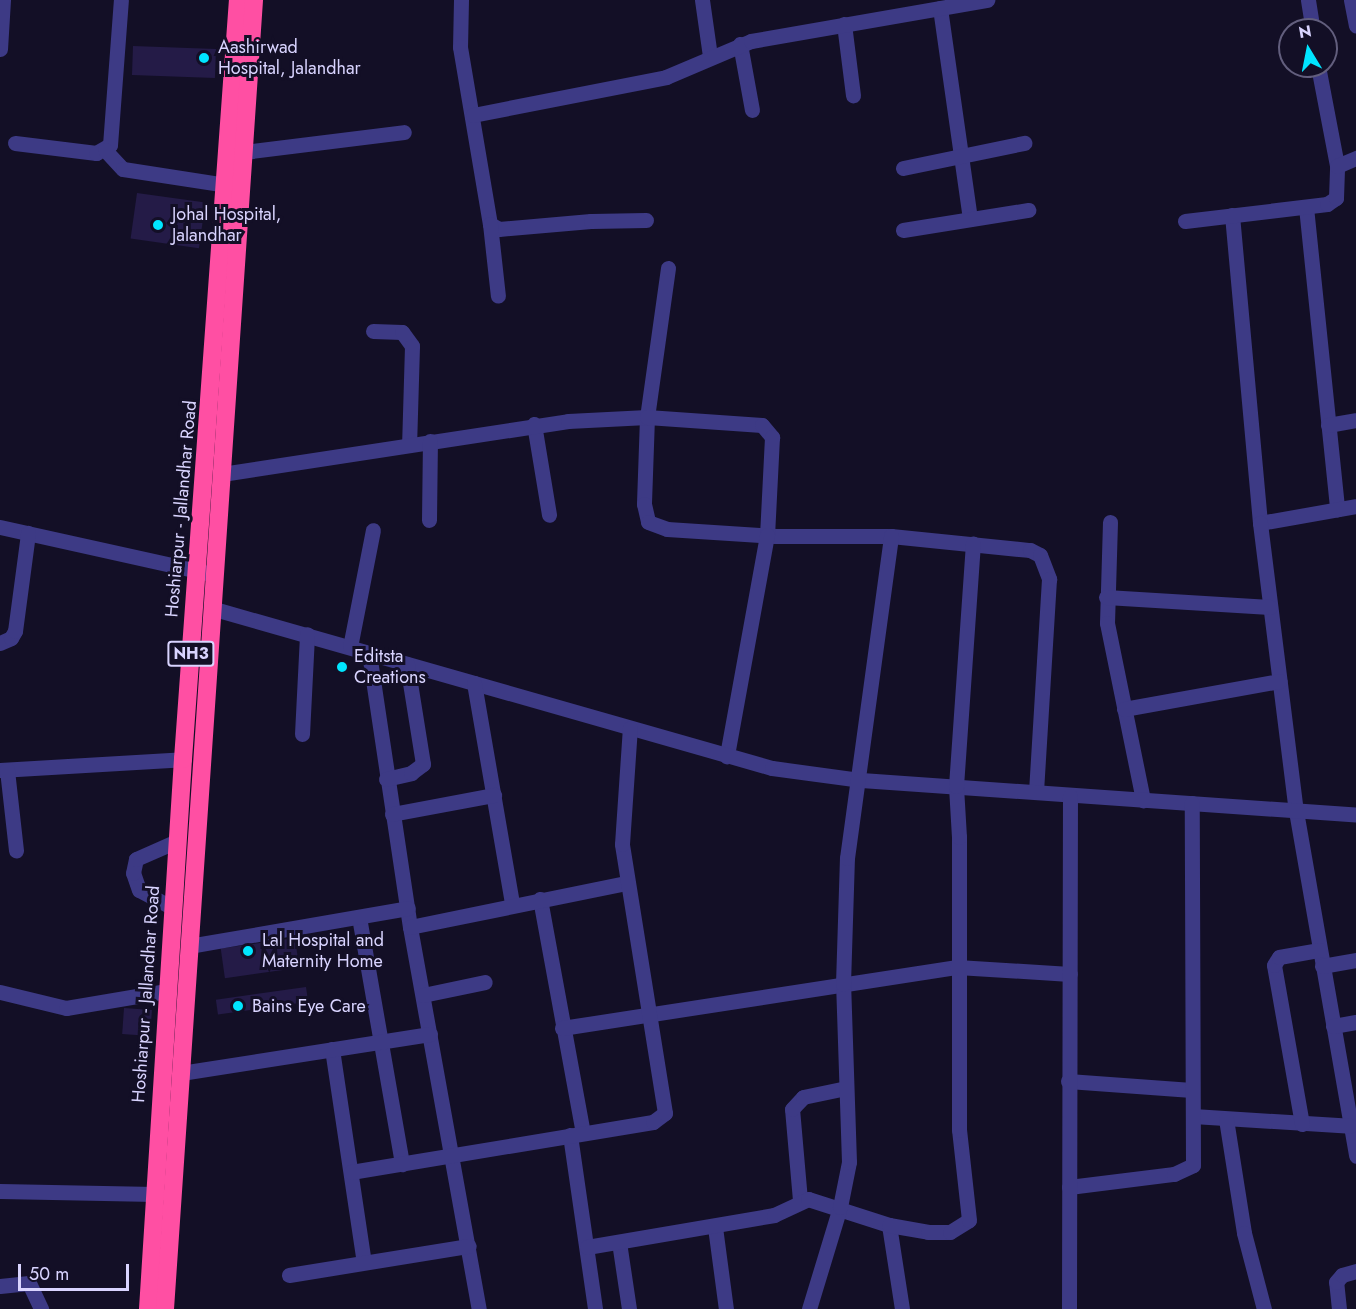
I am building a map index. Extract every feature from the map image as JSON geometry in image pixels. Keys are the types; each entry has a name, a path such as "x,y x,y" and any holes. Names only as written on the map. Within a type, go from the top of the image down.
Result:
{"highway":[{"name":"Hoshiarpur - Jallandhar Road","path":"165,1309 189,946 200,640 238,0"},
{"name":"Hoshiarpur - Jallandhar Road","path":"148,1309 183,759 200,640 211,608 205,572 222,474 254,0"}],"street":[{"path":"0,49 3,0"},
{"path":"1,18 15,0"},
{"path":"15,143 96,153 105,150 112,136 121,0"},
{"path":"461,0 460,47 490,224 498,296"},
{"path":"702,0 710,56"},
{"path":"473,115 666,77 740,44 843,24 908,6 940,8 987,0"},
{"path":"1308,0 1311,18"},
{"path":"1351,0 1356,26"},
{"path":"940,8 970,219"},
{"path":"843,24 853,95"},
{"path":"740,44 752,110"},
{"path":"1185,222 1333,202 1337,166 1320,78"},
{"path":"244,152 404,132"},
{"path":"903,168 960,154 1024,143"},
{"path":"105,150 123,170 226,185"},
{"path":"1337,166 1356,158"},
{"path":"1306,207 1337,509"},
{"path":"903,230 1028,210"},
{"path":"1232,215 1260,523 1296,811 1319,950 1352,1118 1356,1156"},
{"path":"490,224 499,230 591,221 646,220"},
{"path":"668,268 647,417 644,504 648,522 667,529 767,535 891,536 1030,550 1046,563 1049,591 1036,792"},
{"path":"373,331 402,332 412,346 409,445"},
{"path":"222,474 534,424 647,417 752,423 768,431 772,449 767,535 726,756"},
{"path":"1328,424 1356,420"},
{"path":"534,424 549,515"},
{"path":"429,520 430,441"},
{"path":"1260,523 1356,506"},
{"path":"1110,522 1107,623 1143,800"},
{"path":"0,527 205,572"},
{"path":"350,647 372,530"},
{"path":"0,643 11,638 15,632 28,533"},
{"path":"809,1309 840,1207 849,1162 843,984 848,858 861,780 891,536"},
{"path":"587,1247 715,1227 774,1215 800,1200 819,1200 889,1225 950,1232 969,1220 959,1130 957,967 959,837 956,786 973,544"},
{"path":"1106,597 1270,608"},
{"path":"211,608 772,768 861,780 1356,815"},
{"path":"302,734 308,634"},
{"path":"369,653 386,779 410,927 479,1309"},
{"path":"386,779 411,772 423,764 407,664"},
{"path":"1125,709 1280,681"},
{"path":"474,683 512,904"},
{"path":"351,1172 653,1122 665,1113 627,883 621,829 630,728"},
{"path":"16,850 3,770 183,759"},
{"path":"392,814 494,795"},
{"path":"1069,1309 1070,796"},
{"path":"1069,1187 1188,1170 1195,1158 1192,1090 1192,803"},
{"path":"173,908 139,890 133,873 136,859 177,841"},
{"path":"410,927 512,904 627,883"},
{"path":"540,899 577,1134 595,1309"},
{"path":"189,946 408,908"},
{"path":"359,917 402,1164"},
{"path":"1302,1124 1274,965 1279,957 1319,950"},
{"path":"1322,966 1356,960"},
{"path":"562,1028 957,967 1070,974"},
{"path":"423,995 485,982"},
{"path":"0,992 66,1008 167,991"},
{"path":"1333,1026 1356,1022"},
{"path":"181,1073 430,1034"},
{"path":"332,1049 364,1262"},
{"path":"1068,1081 1192,1090"},
{"path":"800,1200 792,1109 803,1097 846,1088"},
{"path":"1193,1116 1302,1124 1352,1118"},
{"path":"1226,1119 1244,1233 1264,1309"},
{"path":"0,1191 155,1194"},
{"path":"889,1225 902,1309"},
{"path":"715,1227 726,1309"},
{"path":"620,1242 628,1309"},
{"path":"289,1275 468,1246"},
{"path":"1339,1309 1336,1282 1342,1275 1356,1271"},
{"path":"0,1286 30,1283 41,1309"}],"building":[{"path":"133,46 216,49 215,78 132,75"},
{"path":"137,193 205,203 199,248 131,239"},
{"path":"295,938 299,968 225,978 221,948"},
{"path":"306,987 308,1002 218,1015 216,1000"},
{"path":"124,1008 152,1010 150,1036 122,1034"}],"place":[{"name":"Aashirwad Hospital, Jalandhar","path":"204,58"},
{"name":"Johal Hospital, Jalandhar","path":"158,225"},
{"name":"Editsta Creations","path":"342,667"},
{"name":"Lal Hospital and Maternity Home","path":"248,951"},
{"name":"Bains Eye Care","path":"238,1006"}]}
